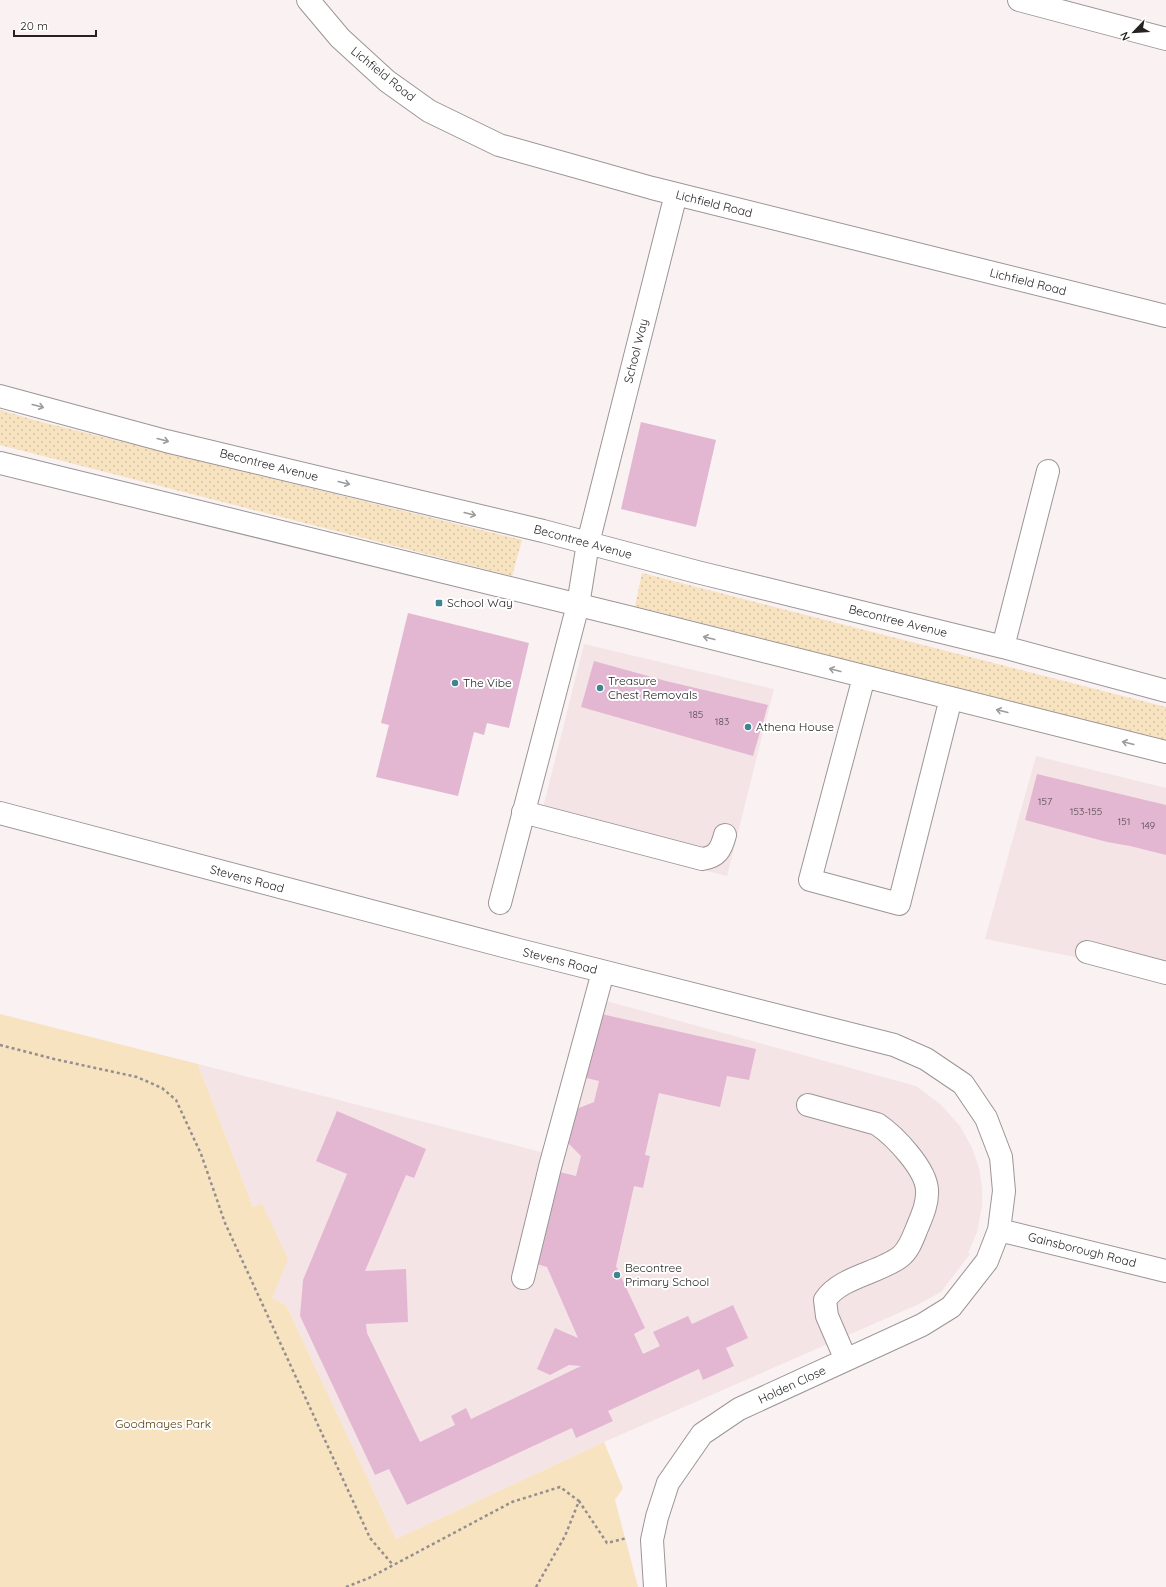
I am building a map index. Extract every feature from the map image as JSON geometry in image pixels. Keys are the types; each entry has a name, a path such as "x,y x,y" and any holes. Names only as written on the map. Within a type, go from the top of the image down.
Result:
{"street":[{"name":"Lichfield Road","path":"308,0 340,38 387,81 429,111 499,145 676,194 1166,316"},
{"path":"1019,0 1166,38"},
{"name":"School Way","path":"500,903 578,605 588,543 676,194"},
{"name":"Becontree Avenue","path":"0,396 166,441 588,543 1003,647 1166,691"},
{"path":"0,464 578,605 1166,752"},
{"path":"1003,647 1048,472"},
{"path":"864,677 810,880 899,904 951,698"},
{"path":"523,812 702,860 710,858 718,853 722,847 725,835"},
{"name":"Stevens Road","path":"0,813 603,972 894,1045 926,1058 963,1084 986,1118 1000,1157 1001,1164 1004,1191 999,1230"},
{"path":"1087,952 1166,973"},
{"path":"523,1278 550,1167 603,972"},
{"path":"808,1105 877,1124 885,1129 919,1168 926,1180 928,1191 924,1210 906,1252 892,1261 835,1288 825,1300 827,1316 846,1360"},
{"name":"Gainsborough Road","path":"999,1230 1166,1271"},
{"name":"Holden Close","path":"655,1587 652,1540 668,1483 702,1434 739,1409 922,1324 951,1307 987,1261 999,1230"}],"path":[{"path":"0,1046 54,1060 137,1077 162,1088 176,1100 201,1154 225,1222 370,1538 393,1565"},
{"path":"346,1587 369,1578 512,1502 560,1487 579,1501 607,1543 624,1537 652,1540"},
{"path":"536,1587 564,1536 579,1501"}],"shaded area":[{"path":"584,644 774,689 727,876 538,828"},
{"path":"1036,756 1166,788 1166,975 985,939"},
{"name":"Becontree Primary School","path":"592,997 916,1086 940,1104 960,1126 972,1148 979,1168 982,1188 982,1207 977,1232 968,1253 970,1254 941,1292 919,1304 604,1442 396,1539 286,1305 272,1298 262,1203 253,1207 198,1064 541,1152 569,1089"}],"green space":[{"path":"0,410 38,421 522,540 512,576 0,445"},
{"path":"642,573 1166,707 1166,742 635,606"},
{"name":"Goodmayes Park","path":"0,1014 198,1064 253,1207 262,1203 288,1259 272,1298 286,1305 396,1539 604,1442 623,1488 615,1500 638,1587 0,1587"}],"building":[{"path":"641,422 716,440 696,527 621,509"},
{"name":"The Vibe","path":"408,613 529,643 509,728 487,723 484,735 474,732 458,796 376,777 389,725 381,723"},
{"path":"594,661 666,681 768,705 753,756 581,707"},
{"path":"1037,774 1166,805 1166,855 1107,842 1025,820"},
{"path":"597,1013 756,1049 749,1080 727,1076 720,1107 659,1093 645,1155 650,1156 643,1188 634,1186 616,1266 645,1328 634,1334 643,1354 660,1346 653,1332 688,1316 692,1324 733,1305 748,1338 726,1348 734,1366 703,1380 699,1369 608,1411 613,1421 576,1438 572,1428 407,1505 389,1469 375,1475 300,1316 303,1280 347,1174 316,1161 337,1111 426,1149 414,1178 406,1175 365,1271 406,1269 408,1322 366,1324 367,1333 420,1442 455,1425 451,1416 466,1408 471,1419 581,1366 569,1365 550,1375 537,1369 555,1328 578,1338 547,1267 533,1263 556,1171 576,1176 581,1156 568,1143 574,1110 594,1102 599,1081 582,1077"}],"place":[{"name":"School Way","path":"439,603"},
{"name":"The Vibe","path":"455,683"},
{"name":"Treasure Chest Removals","path":"600,688"},
{"name":"Athena House","path":"748,727"},
{"name":"Becontree Primary School","path":"617,1275"}]}
